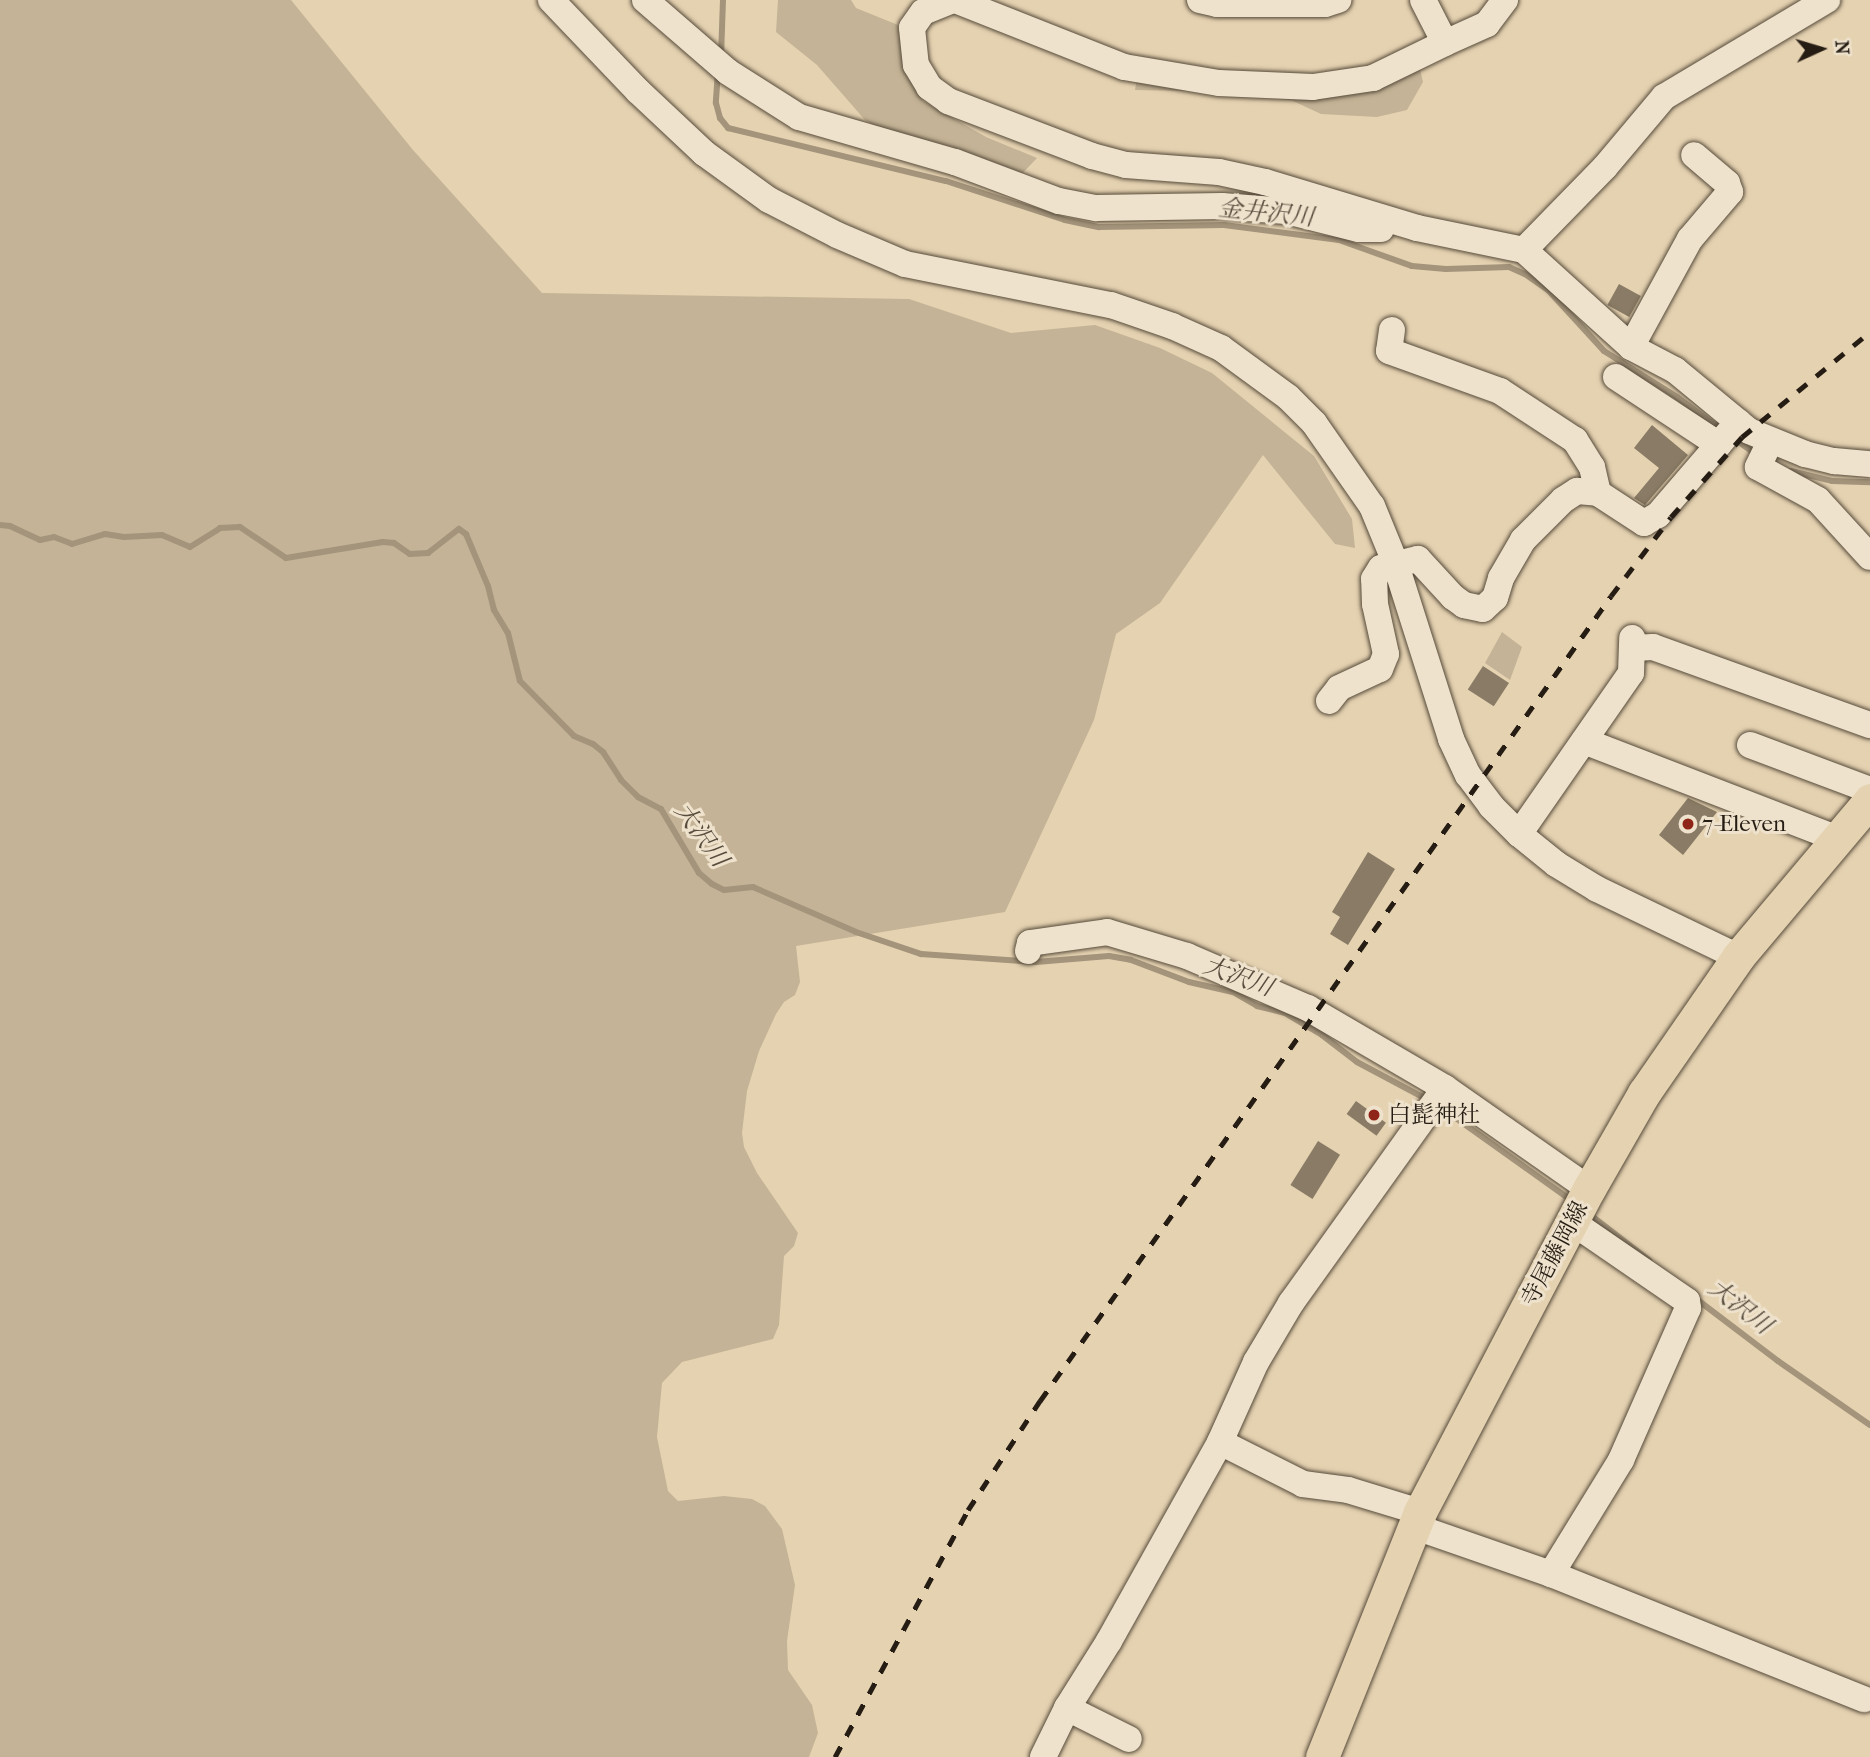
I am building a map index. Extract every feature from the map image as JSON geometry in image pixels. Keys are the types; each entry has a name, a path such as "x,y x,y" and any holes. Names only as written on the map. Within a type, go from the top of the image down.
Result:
{"main road":[{"name":"寺尾藤岡線","path":"1322,1757 1416,1519 1589,1189 1644,1093 1738,957 1870,800"}],"street":[{"path":"551,0 638,91 704,153 769,200 837,235 905,264 1111,305 1172,326 1220,348 1270,383 1314,423 1372,506 1395,562 1451,739 1468,775 1491,806 1519,834 1556,864 1597,890 1738,957"},
{"path":"645,0 719,64 799,117 955,162 1059,201 1096,208 1222,206 1286,211 1359,229 1417,228"},
{"path":"1505,0 1488,24 1373,78 1313,87 1219,83 1124,68 954,0 923,12 912,28 916,65 929,87 948,101 1115,162 1219,172 1265,182 1417,228 1524,250 1631,347 1675,370 1729,433"},
{"path":"1200,0 1217,4 1325,4 1338,0"},
{"path":"1423,0 1445,43"},
{"path":"1524,250 1605,167 1664,97 1827,0"},
{"path":"1631,347 1690,239 1730,192 1727,183 1694,155"},
{"path":"1392,330 1390,351 1500,391 1575,440 1592,467 1598,493"},
{"path":"1616,377 1729,433 1834,461 1870,464"},
{"path":"1329,701 1339,688 1380,669 1386,654 1375,604 1374,579 1381,568 1395,562 1418,559 1453,597 1464,605 1483,609 1495,598 1501,578 1523,540 1577,491 1598,493 1644,523 1658,515 1729,433"},
{"path":"1770,442 1758,467 1818,500 1870,557"},
{"path":"1519,834 1631,673 1633,643 1653,647 1870,725"},
{"path":"1584,741 1836,838"},
{"path":"1750,745 1870,790"},
{"path":"1028,951 1030,943 1107,932 1187,956 1308,1008 1446,1088 1589,1189"},
{"path":"1044,1757 1067,1708 1109,1641 1220,1442 1256,1362 1290,1303 1446,1088"},
{"path":"1551,1574 1621,1460 1688,1308 1687,1301 1572,1222"},
{"path":"1220,1442 1303,1484 1348,1490 1864,1699"},
{"path":"1067,1708 1129,1739"}],"shaded area":[{"path":"0,0 291,0 413,150 542,293 909,299 1011,333 1095,325 1160,348 1212,373 1314,456 1352,519 1355,548 1335,544 1263,455 1160,603 1116,634 1094,720 1005,912 796,946 800,982 795,995 784,1002 776,1014 759,1051 747,1091 742,1133 744,1147 757,1173 798,1233 794,1246 784,1256 779,1325 773,1339 682,1362 662,1383 657,1437 668,1491 678,1501 724,1496 752,1499 765,1506 782,1529 795,1585 787,1641 788,1670 812,1705 818,1733 809,1757 0,1757"},
{"path":"778,0 851,0 856,8 898,25 902,55 923,101 986,137 1037,158 1013,183 921,155 865,120 817,65 776,32"},
{"path":"1419,65 1423,82 1407,110 1377,117 1321,114 1291,100 1187,91 1135,90 1137,78 1176,86"},
{"path":"1502,632 1522,647 1510,680 1485,663"}],"building":[{"path":"1619,284 1641,296 1629,317 1607,305"},
{"path":"1652,425 1688,455 1645,505 1634,498 1659,468 1634,448"},
{"path":"1483,666 1509,683 1494,706 1468,689"},
{"name":"7-Eleven","path":"1688,798 1717,812 1683,855 1659,835"},
{"path":"1368,852 1395,869 1348,945 1330,934 1340,917 1332,912"},
{"path":"1356,1101 1386,1123 1377,1136 1347,1114"},
{"path":"1318,1141 1340,1155 1312,1199 1290,1185"}],"waterway":[{"name":"金井沢川","path":"721,57 723,0"},
{"name":"金井沢川","path":"718,71 716,103 720,118 728,128 946,181 1065,220 1099,227 1224,225 1339,240 1412,266 1446,269 1509,267 1548,290 1604,351 1677,397 1721,430"},
{"name":"金井沢川","path":"1733,438 1756,454"},
{"name":"金井沢川","path":"1791,471 1832,481 1870,482"},
{"name":"大沢川","path":"0,525 10,526 40,540 54,537 72,544 105,534 124,537 162,535 190,547 220,528 240,527 286,558 383,542 394,543 410,554 428,553 459,529 466,534 488,586 494,610 508,633 520,681 574,736 593,744 603,752 621,780 638,797 661,809 699,873 712,884 724,890 753,887 856,932 921,954 1036,962 1109,956 1131,960 1189,982 1233,992 1257,1006 1285,1013 1322,1035 1357,1062 1430,1101"},
{"name":"大沢川","path":"1439,1106 1568,1198"},
{"name":"大沢川","path":"1589,1214 1649,1260"},
{"name":"大沢川","path":"1695,1298 1778,1361 1870,1425"}],"railway":[{"path":"835,1757 968,1510 1040,1401 1611,596 1671,517 1742,437 1870,332"}],"place":[{"name":"7-Eleven","path":"1688,824"},
{"name":"白髭神社","path":"1374,1115"}]}
